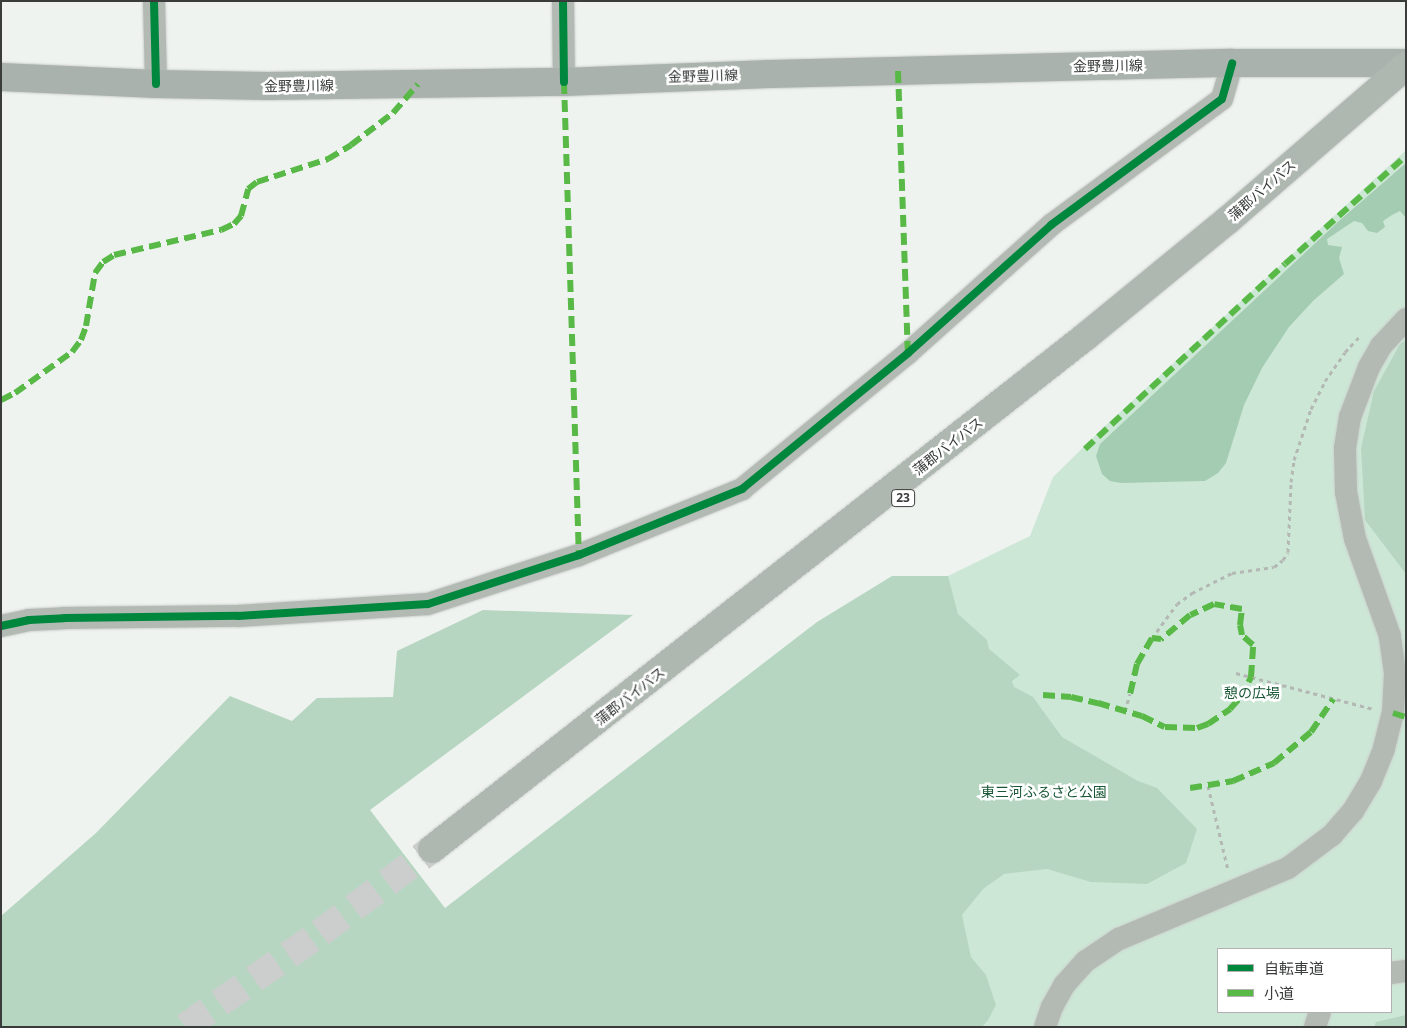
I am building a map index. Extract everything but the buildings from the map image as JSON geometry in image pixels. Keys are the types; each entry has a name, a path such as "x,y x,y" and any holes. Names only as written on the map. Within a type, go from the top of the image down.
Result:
{"highway":[{"name":"蒲郡バイパス","path":"1355,118 1406,65"},
{"name":"蒲郡バイパス","path":"434,854 1085,337 1228,220 1406,79"}],"main road":[{"name":"金野豊川線","path":"1,77 156,84 267,86 564,82 770,74 1232,63 1406,65"}],"street":[{"path":"154,1 156,84"},
{"path":"563,1 564,82"},
{"path":"1,626 29,620 64,618 238,616 428,604 579,555 742,489 908,353 1051,225 1222,99 1232,63"},
{"path":"1045,1027 1052,1007 1065,984 1086,961 1119,939 1288,868 1332,835 1353,811 1372,781 1384,748 1393,714 1396,674 1390,636 1354,539 1346,492 1345,448 1350,417 1369,367 1381,346 1406,319"},
{"path":"1392,973 1406,971"},
{"path":"1315,1027 1320,1013"}],"path":[{"path":"1152,638 1177,604 1192,593 1232,573 1274,567 1283,560 1288,552 1291,482 1294,460 1311,409 1325,380 1345,352 1365,331"},
{"path":"1236,673 1393,714"},
{"path":"1125,711 1130,694"},
{"path":"1208,786 1233,892"}],"green space":[{"name":"東三河ふるさと公園","path":"1406,150 1406,1027 444,1027 892,576 948,576 1030,536 1053,477 1106,425"},
{"path":"1406,340 1406,574 1365,520 1361,448 1374,391 1400,344"},
{"path":"892,576 948,576 958,614 987,640 989,649 1020,675 1012,681 1014,687 1033,697 1062,737 1138,781 1157,788 1197,829 1186,863 1147,884 1091,882 1047,869 1004,874 983,889 962,915 971,957 986,975 996,1005 982,1027 1,1027 1,916 96,833 230,696 292,721 317,698 393,697 397,651 483,610 633,615 370,810 445,908 817,622"},
{"path":"1406,1015 1406,1027 1374,1027 1376,1022"}],"shaded area":[{"path":"1406,163 1406,218 1400,211 1392,215 1383,221 1385,227 1377,233 1368,231 1362,223 1354,221 1327,239 1328,245 1342,247 1339,258 1344,274 1313,301 1289,327 1262,368 1244,405 1226,463 1218,473 1205,481 1121,483 1110,481 1102,474 1096,456 1100,444 1339,221"}],"tunnel":[{"path":"185,1027 320,933 432,849"}],"marked path":[{"path":"898,71 908,353"},
{"path":"564,82 579,555"},
{"path":"1,400 15,393 72,352 81,340 86,326 95,273 103,262 114,255 221,230 234,224 241,216 248,189 257,182 328,159 351,145 393,113 418,84"},
{"path":"1085,449 1285,264 1406,156"},
{"path":"1043,695 1071,697 1098,703 1142,716 1165,727 1197,728 1208,724 1230,709 1240,698 1251,677 1253,645 1242,635 1240,625 1242,609 1214,604 1190,615 1161,639 1152,638 1137,664 1130,694"},
{"path":"1190,788 1233,781 1274,763 1311,732 1333,699"},
{"path":"1393,713 1406,717"}],"cycle path":[{"path":"154,1 156,84"},
{"path":"563,1 564,82"},
{"path":"1,626 29,620 64,618 238,616 428,604 579,555 742,489 908,353 1051,225 1222,99 1232,63"}],"park label":[{"name":"憩の広場","path":"1252,693"}]}
